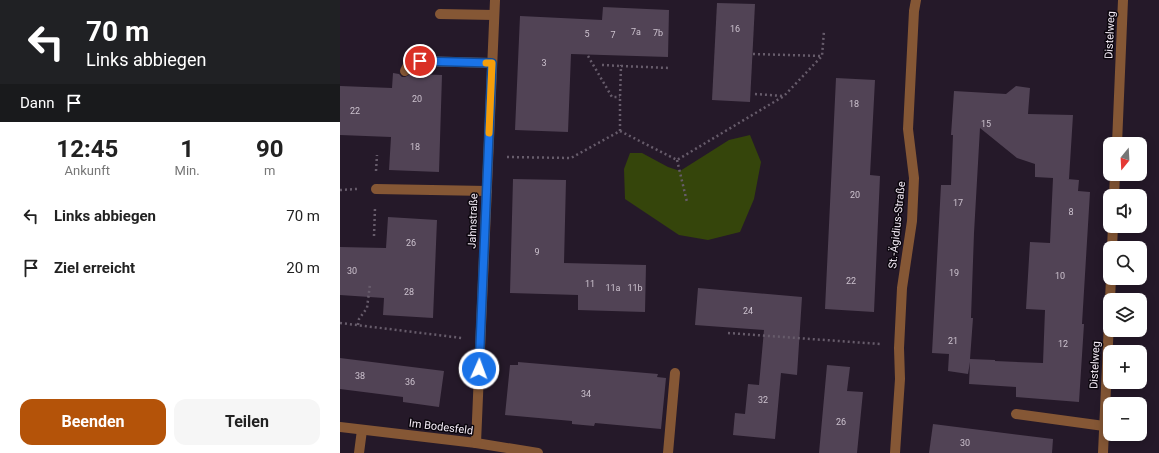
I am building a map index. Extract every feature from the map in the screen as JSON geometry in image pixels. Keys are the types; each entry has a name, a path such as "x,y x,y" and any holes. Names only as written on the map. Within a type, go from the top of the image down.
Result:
{"street":[{"name":"Jahnstraße","path":"476,443 495,0"},
{"name":"St.-Ägidius-Straße","path":"895,453 900,378 899,346 902,288 912,221 914,178 908,129 914,12 916,0"},
{"name":"Distelweg","path":"1117,137 1123,0"},
{"path":"440,14 494,15"},
{"path":"405,71 407,67 420,61 492,63"},
{"path":"376,190 487,191"},
{"name":"Distelweg","path":"1105,397 1110,285"},
{"path":"668,453 674,373"},
{"path":"1016,414 1103,426"},
{"name":"Im Bodesfeld","path":"340,427 476,443 538,453"},
{"path":"359,453 362,430"},
{"name":"Distelweg","path":"1103,441 1103,453"}],"path":[{"path":"677,160 784,96 822,56 824,31"},
{"path":"753,54 822,56"},
{"path":"588,56 612,97 620,97"},
{"path":"602,65 670,68"},
{"path":"620,131 622,66"},
{"path":"755,94 784,96"},
{"path":"488,157 572,158 620,131"},
{"path":"620,131 677,160 687,202"},
{"path":"358,325 359,319 368,308 370,284"},
{"path":"340,323 480,340"},
{"path":"746,329 746,334"},
{"path":"728,332 899,346"}],"green space":[{"path":"750,135 761,162 754,199 740,232 708,240 679,235 625,199 624,169 630,153 642,153 668,167 680,171 729,140"}],"building":[{"path":"717,3 755,4 750,102 712,100"},
{"path":"603,7 669,10 668,57 571,54 568,132 515,130 520,16 602,20"},
{"path":"393,73 399,74 402,77 411,74 442,75 439,172 389,170 391,137 340,135 340,86 392,88"},
{"path":"836,78 875,80 870,175 880,176 874,312 825,309"},
{"path":"1016,86 1030,88 1028,114 1073,115 1069,179 1067,179 1079,180 1078,191 1090,192 1079,402 1016,397 1016,387 969,384 970,362 968,374 948,371 949,354 932,353 941,185 951,185 953,135 951,135 954,91 1006,94","holes":["980,128 1017,158 1035,164 1035,177 1053,178 1050,243 1030,242 1026,309 1045,310 1043,363 970,359 973,318 971,318 974,233"]},
{"path":"513,179 566,180 564,263 646,265 645,312 578,310 578,295 510,293"},
{"path":"388,217 437,220 433,318 383,315 384,298 340,295 340,247 386,248"},
{"path":"698,288 802,297 797,375 781,373 775,439 733,435 735,413 745,414 748,384 759,385 764,330 695,325"},
{"path":"340,358 444,371 439,407 403,402 403,397 340,389"},
{"path":"518,362 658,374 657,377 666,378 661,429 595,423 594,426 572,424 572,421 505,415 510,365 518,365"},
{"path":"827,365 850,367 847,391 863,392 857,453 819,453"},
{"path":"933,424 1053,439 1052,453 929,453"}],"slow traffic":[{"path":"486,63 492,63 489,133"}],"route":[{"path":"420,61 492,63 479,369"}]}
